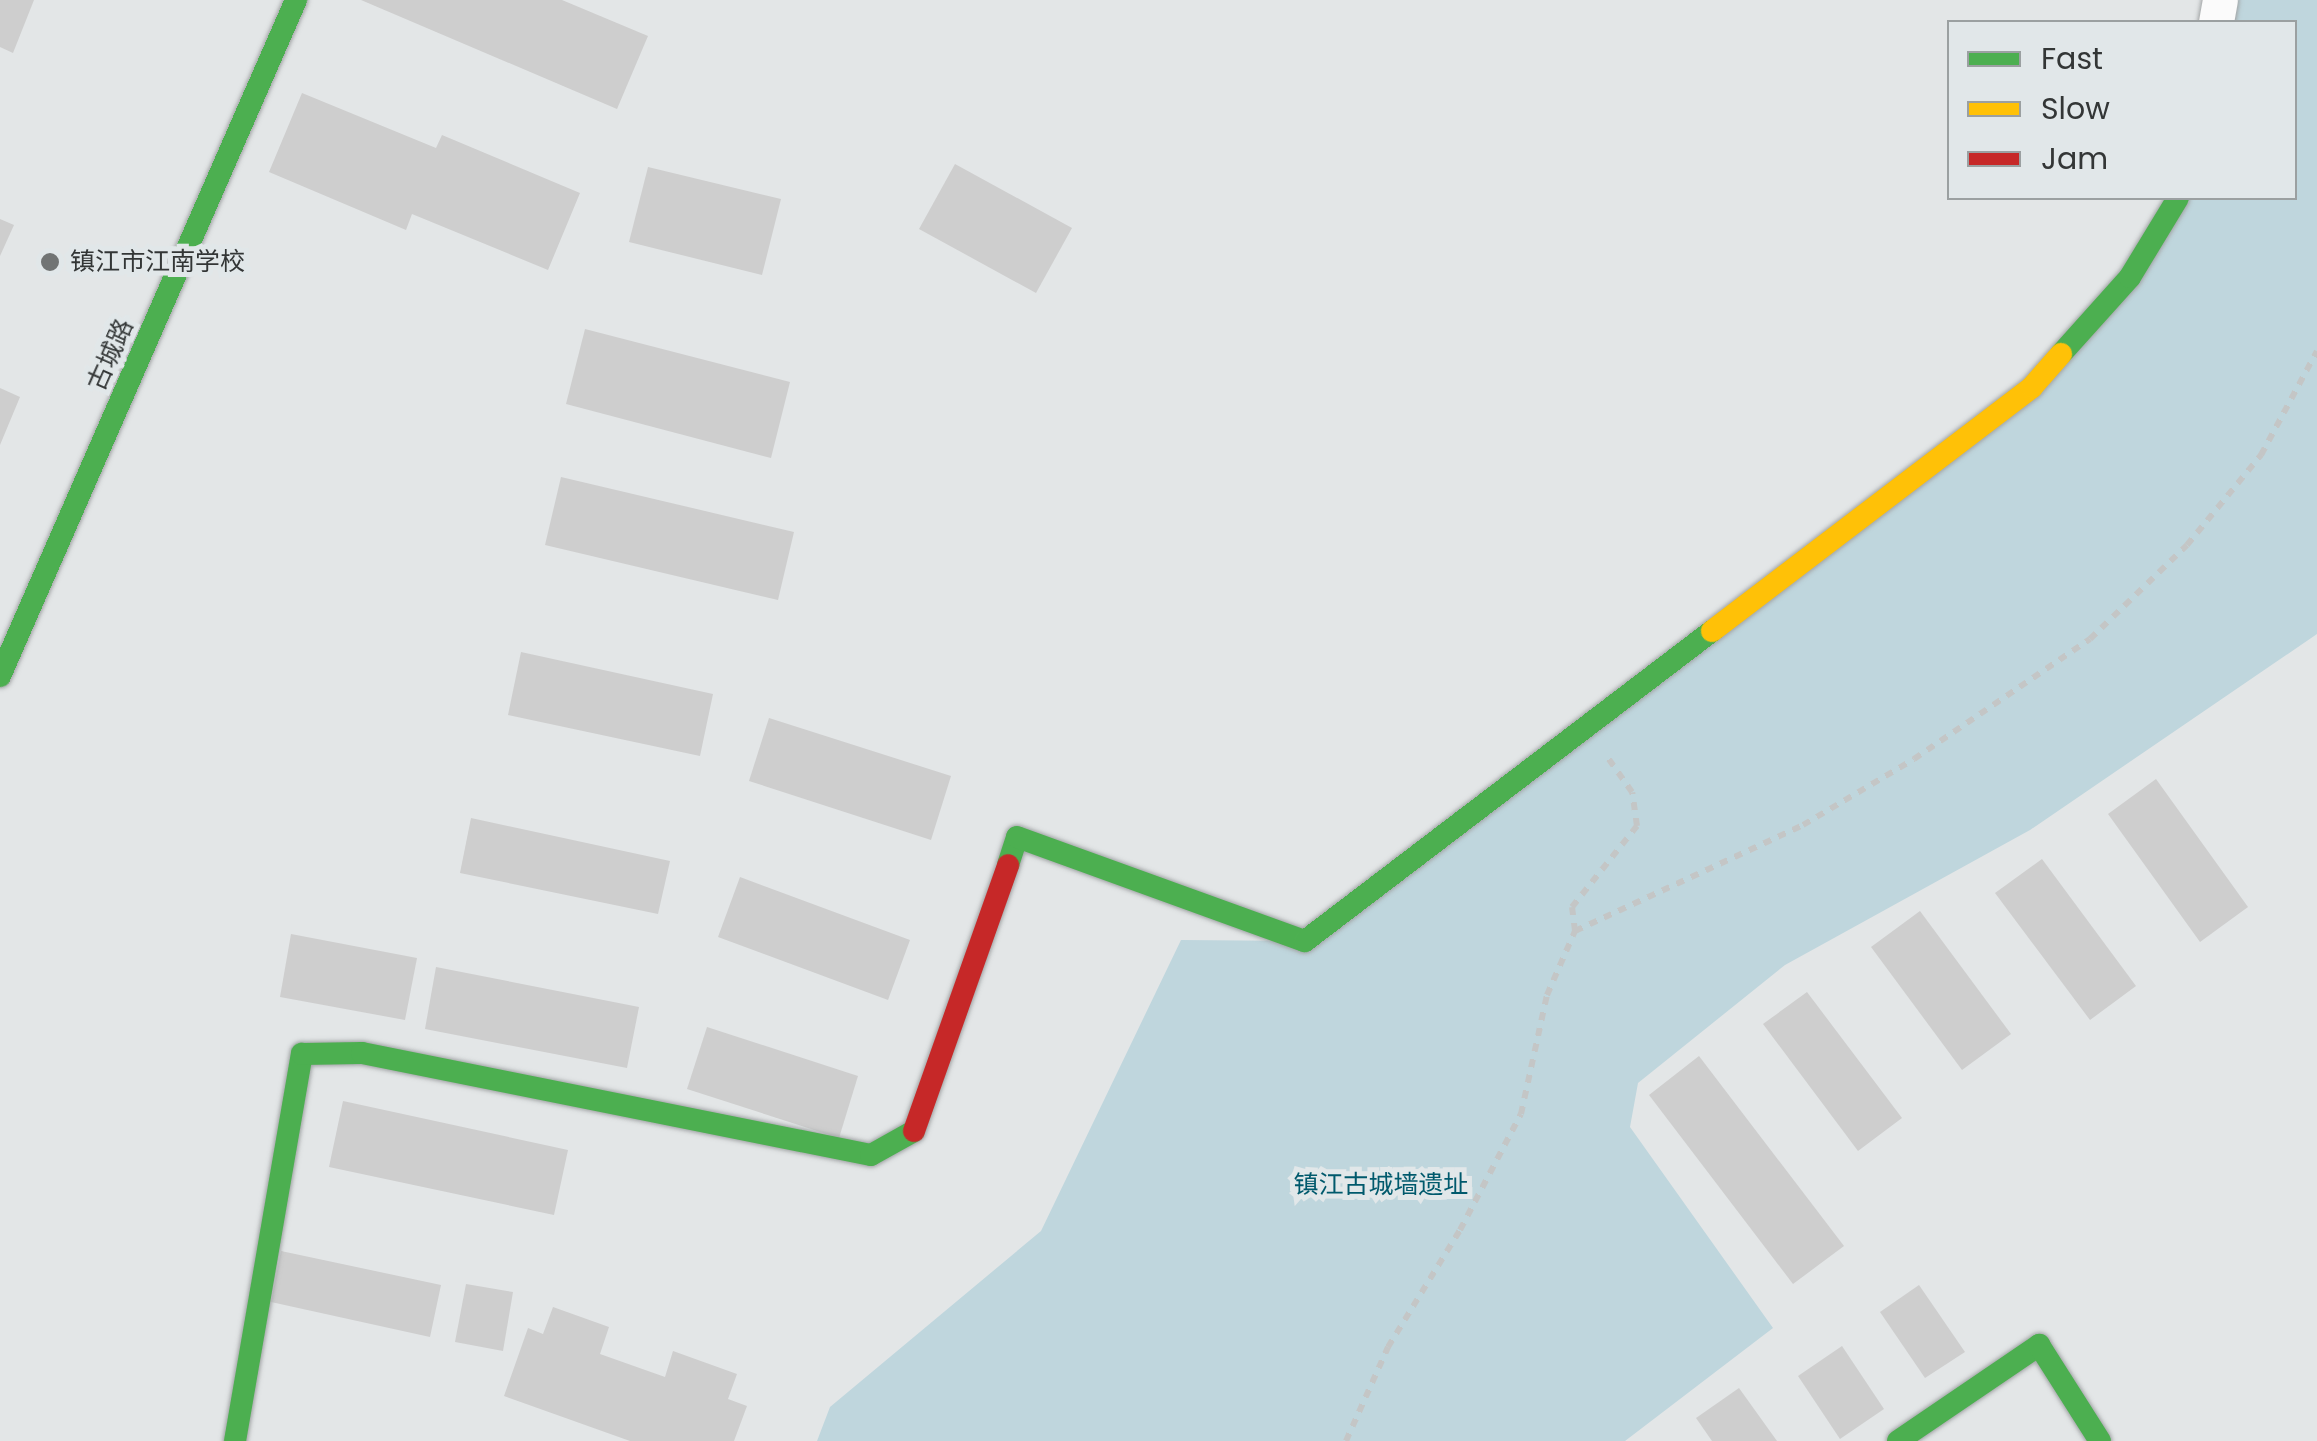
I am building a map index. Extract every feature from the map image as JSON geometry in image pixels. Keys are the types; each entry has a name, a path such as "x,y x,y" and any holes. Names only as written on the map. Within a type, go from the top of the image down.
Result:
{"street":[{"name":"古城路","path":"0,676 296,0"},
{"path":"235,1441 302,1054 362,1053 871,1155 916,1130 1017,836 1305,941 2032,388 2130,277 2177,200"},
{"path":"1898,1441 2039,1346 2100,1441"}],"path":[{"path":"1574,931 1803,825 1914,758 2090,639 2187,545 2262,455 2317,351"},
{"path":"1346,1441 1388,1347 1460,1230 1520,1114 1547,995 1574,931 1572,907 1637,826 1632,792 1585,728"}],"green space":[{"name":"镇江古城墙遗址","path":"2220,0 2317,0 2317,634 2030,830 1785,965 1638,1083 1630,1127 1773,1328 1625,1441 817,1441 830,1407 1041,1231 1181,940 1305,941 2032,387 2176,200 2297,200 2297,20 2216,20"}],"building":[{"path":"0,0 34,0 13,53 0,47"},
{"path":"361,0 562,0 648,36 617,109"},
{"path":"302,93 436,148 442,135 580,193 548,270 412,214 406,230 269,172"},
{"path":"955,164 1072,228 1036,293 919,229"},
{"path":"648,167 781,199 762,275 629,242"},
{"path":"0,219 14,225 0,256"},
{"path":"585,329 790,382 771,458 566,404"},
{"path":"0,388 20,397 0,445"},
{"path":"561,477 794,532 778,600 545,545"},
{"path":"521,652 713,694 700,756 508,715"},
{"path":"769,718 951,776 931,840 749,781"},
{"path":"2156,779 2248,907 2200,942 2108,814"},
{"path":"471,818 670,861 658,914 460,873"},
{"path":"2042,859 2136,986 2090,1020 1995,893"},
{"path":"740,877 910,940 888,1000 718,937"},
{"path":"1920,911 2011,1034 1962,1070 1871,947"},
{"path":"291,934 417,958 405,1020 280,997"},
{"path":"436,967 639,1007 627,1068 425,1029"},
{"path":"1807,992 1902,1118 1858,1151 1763,1024"},
{"path":"707,1027 858,1076 839,1138 687,1089"},
{"path":"1699,1056 1844,1246 1793,1284 1649,1095"},
{"path":"343,1101 568,1150 554,1215 329,1167"},
{"path":"281,1251 441,1285 430,1337 271,1302"},
{"path":"466,1284 513,1292 503,1351 455,1342"},
{"path":"1919,1285 1965,1352 1925,1378 1880,1312"},
{"path":"553,1307 609,1327 600,1354 665,1377 673,1351 737,1374 728,1399 747,1406 734,1441 630,1441 504,1396 528,1328 543,1334"},
{"path":"1842,1346 1884,1409 1840,1439 1798,1376"},
{"path":"1739,1388 1777,1441 1712,1441 1696,1418"}],"traffic: fast":[{"path":"0,676 296,0"},
{"path":"2061,354 2130,277 2177,200"},
{"path":"1008,865 1017,837 1305,941 1712,631"},
{"path":"235,1441 302,1054 362,1053 871,1155 914,1131"},
{"path":"1898,1441 2039,1345 2100,1441"}],"traffic: slow":[{"path":"1712,631 2032,387 2061,354"}],"traffic: jam":[{"path":"914,1131 1008,865"}],"place":[{"name":"镇江市江南学校","path":"50,262"}]}
